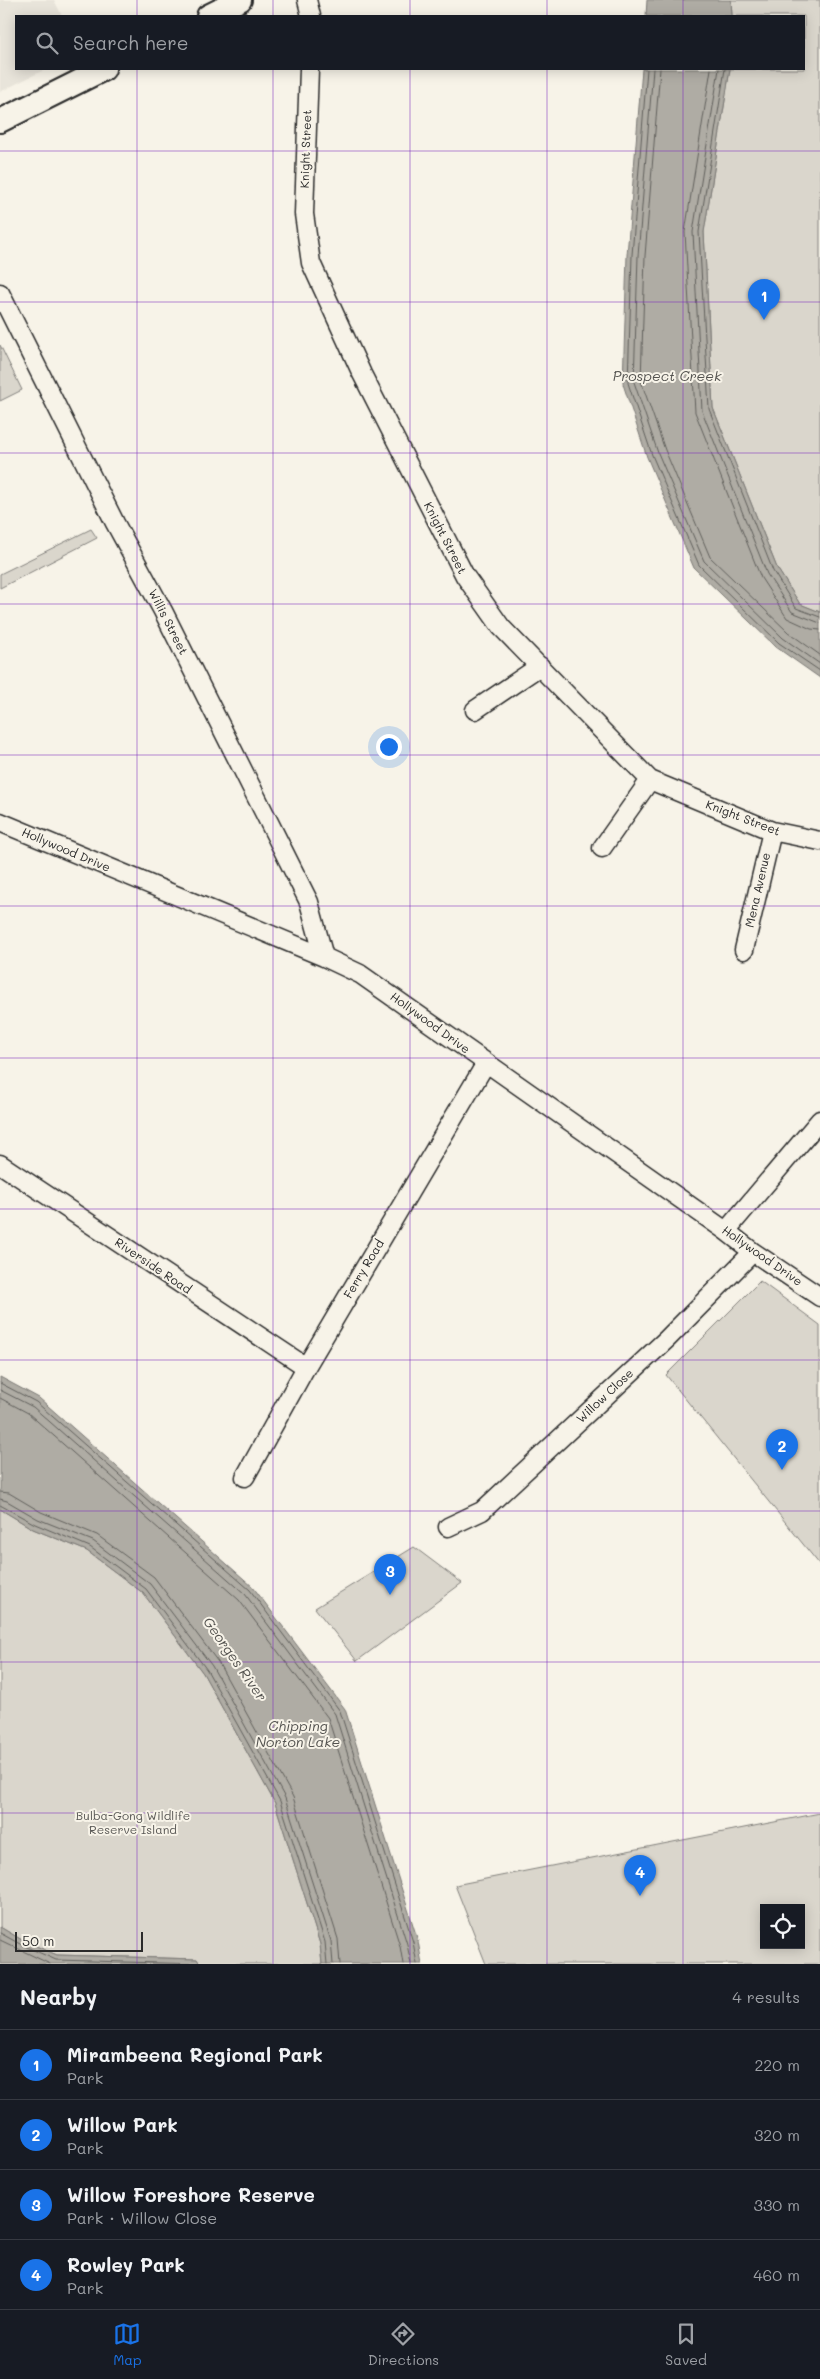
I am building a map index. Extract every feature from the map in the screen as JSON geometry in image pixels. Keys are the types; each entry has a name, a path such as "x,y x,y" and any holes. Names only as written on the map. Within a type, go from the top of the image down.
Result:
{"street":[{"path":"210,15 240,0"},
{"path":"307,0 311,15"},
{"path":"0,121 102,70"},
{"name":"Knight Street","path":"309,70 304,214 311,263 362,374 464,576 501,627 650,780 772,831 820,841"},
{"name":"Willis Street","path":"0,293 115,523 168,620 309,902 324,956"},
{"path":"475,710 540,666"},
{"path":"602,848 650,780"},
{"name":"Hollywood Drive","path":"0,822 324,956 360,974 726,1230 753,1252 820,1297"},
{"name":"Mena Avenue","path":"744,950 772,831"},
{"name":"Ferry Road","path":"245,1477 306,1367 486,1063"},
{"path":"726,1230 820,1120"},
{"name":"Riverside Road","path":"0,1164 306,1367"},
{"name":"Willow Close","path":"448,1527 482,1511 667,1339 753,1252"}],"shaded area":[{"path":"0,0 54,0 62,15 15,15 15,70 44,70 0,92"}],"green space":[{"path":"731,0 820,0 820,612 800,604 777,568 713,408 704,232 730,70 805,70 805,15 732,15"},
{"path":"0,345 22,390 0,401"},
{"path":"91,529 97,538 0,588 0,574"},
{"path":"760,1281 820,1325 820,1565 666,1375"},
{"name":"Bulba-Gong Wildlife Reserve Island","path":"0,1509 33,1529 87,1551 143,1593 203,1673 275,1803 320,1944 322,1964 200,1964 197,1959 57,1955 22,1940 0,1927"},
{"path":"414,1547 462,1583 357,1661 315,1608"},
{"path":"820,1813 820,1964 486,1964 455,1885"}],"water":[{"path":"647,0 731,0 732,15 646,15"},
{"name":"Prospect Creek","path":"642,70 730,70 704,232 713,408 777,568 800,604 820,612 820,678 776,647 694,568 647,457 623,384 627,255"},
{"name":"Chipping Norton Lake","path":"0,1377 39,1398 253,1587 345,1709 418,1941 422,1964 322,1964 320,1944 275,1803 203,1673 143,1593 87,1551 33,1529 0,1509"},
{"path":"0,1927 22,1940 57,1955 197,1959 200,1964 0,1964"}],"place":[{"name":"Mirambeena Regional Park","path":"764,320"},
{"name":"Willow Park","path":"782,1470"},
{"name":"Willow Foreshore Reserve","path":"390,1595"},
{"name":"Rowley Park","path":"640,1896"}],"water label":[{"name":"Georges River","path":"235,1659"}]}
